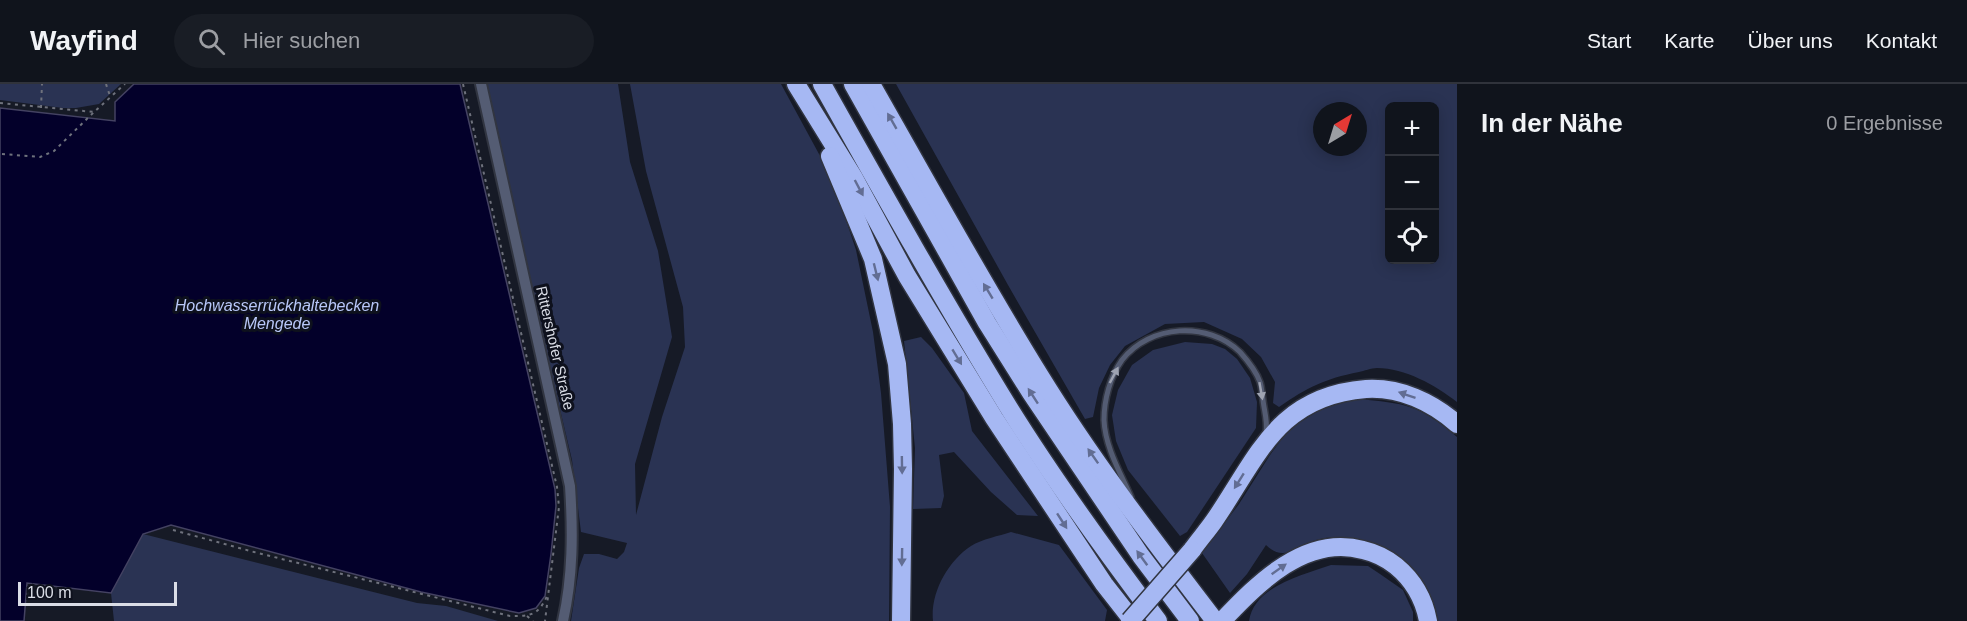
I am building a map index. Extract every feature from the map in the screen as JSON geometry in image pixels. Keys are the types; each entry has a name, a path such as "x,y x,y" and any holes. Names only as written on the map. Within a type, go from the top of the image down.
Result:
{"highway":[{"path":"796,84 854,178 907,276 994,418 1104,584 1132,621 1192,550 1263,445 1287,418 1308,404 1333,393 1377,388 1392,390 1428,403 1457,424"},
{"path":"822,84 904,230 1010,410 1064,492 1158,621"},
{"path":"853,84 987,323 1031,393 1141,556 1190,621"},
{"path":"871,84 987,289 1041,378 1090,453 1215,621"},
{"path":"817,120 873,259 897,364 902,446 902,621"},
{"path":"1222,621 1266,579 1290,561 1325,548 1338,546 1371,552 1394,564 1417,590 1428,621"}],"street":[{"name":"Rittershofer Straße","path":"481,84 570,486 573,532 572,565 563,621"}],"lane":[{"path":"1145,529 1107,438 1104,421 1109,385 1122,360 1136,346 1155,336 1175,330 1195,330 1218,336 1234,346 1249,362 1260,381 1267,428 1263,445"}],"path":[{"path":"41,108 42,84"},
{"path":"106,84 110,96"},
{"path":"2,154 40,157 54,151 125,84"},
{"path":"463,84 557,487 559,507 545,621"},
{"path":"0,103 94,112"},
{"path":"173,530 510,616 527,616 537,612 548,593"},
{"path":"527,616 533,621"}],"shaded area":[{"path":"0,84 121,84 99,104 63,108 0,100"},
{"path":"486,84 618,84 630,162 658,251 672,337 635,464 636,515 662,417 685,347 683,307 646,171 630,84 781,84 832,178 856,250 873,332 881,393 890,507 889,621 571,621 579,568 584,554 599,554 617,559 624,552 627,543 581,532 572,460"},
{"path":"896,84 1457,84 1457,402 1409,374 1377,368 1326,381 1279,407 1273,403 1275,382 1261,357 1242,339 1204,322 1165,324 1125,346 1110,365 1099,388 1093,417 1085,419"},
{"path":"921,337 932,348 964,393 972,431 1038,516 1017,515 991,492 954,452 939,455 944,496 941,508 913,509 915,448 904,341"},
{"path":"1185,342 1212,344 1225,349 1237,359 1250,378 1257,402 1256,428 1187,532 1180,536 1128,470 1116,441 1112,415 1118,390 1132,365 1153,350"},
{"path":"1357,399 1400,404 1422,412 1457,437 1457,621 1437,621 1428,594 1414,571 1394,554 1369,542 1329,537 1285,553 1279,553 1266,545 1247,574 1230,593 1202,553 1239,504 1289,429 1323,408"},
{"path":"1011,532 1059,545 1107,610 1105,621 933,621 934,600 942,579 955,560 975,544"},
{"path":"143,534 417,603 446,606 498,621 114,621 111,593"},
{"path":"1331,565 1368,566 1380,574 1403,590 1413,612 1413,621 1249,621 1260,599 1270,591 1294,578"}],"water":[{"name":"Hochwasserrückhaltebecken Mengede","path":"134,84 460,84 555,489 556,506 545,596 536,608 519,613 421,592 171,525 143,534 111,593 27,583 24,621 0,621 0,108 115,121 115,102"}]}
